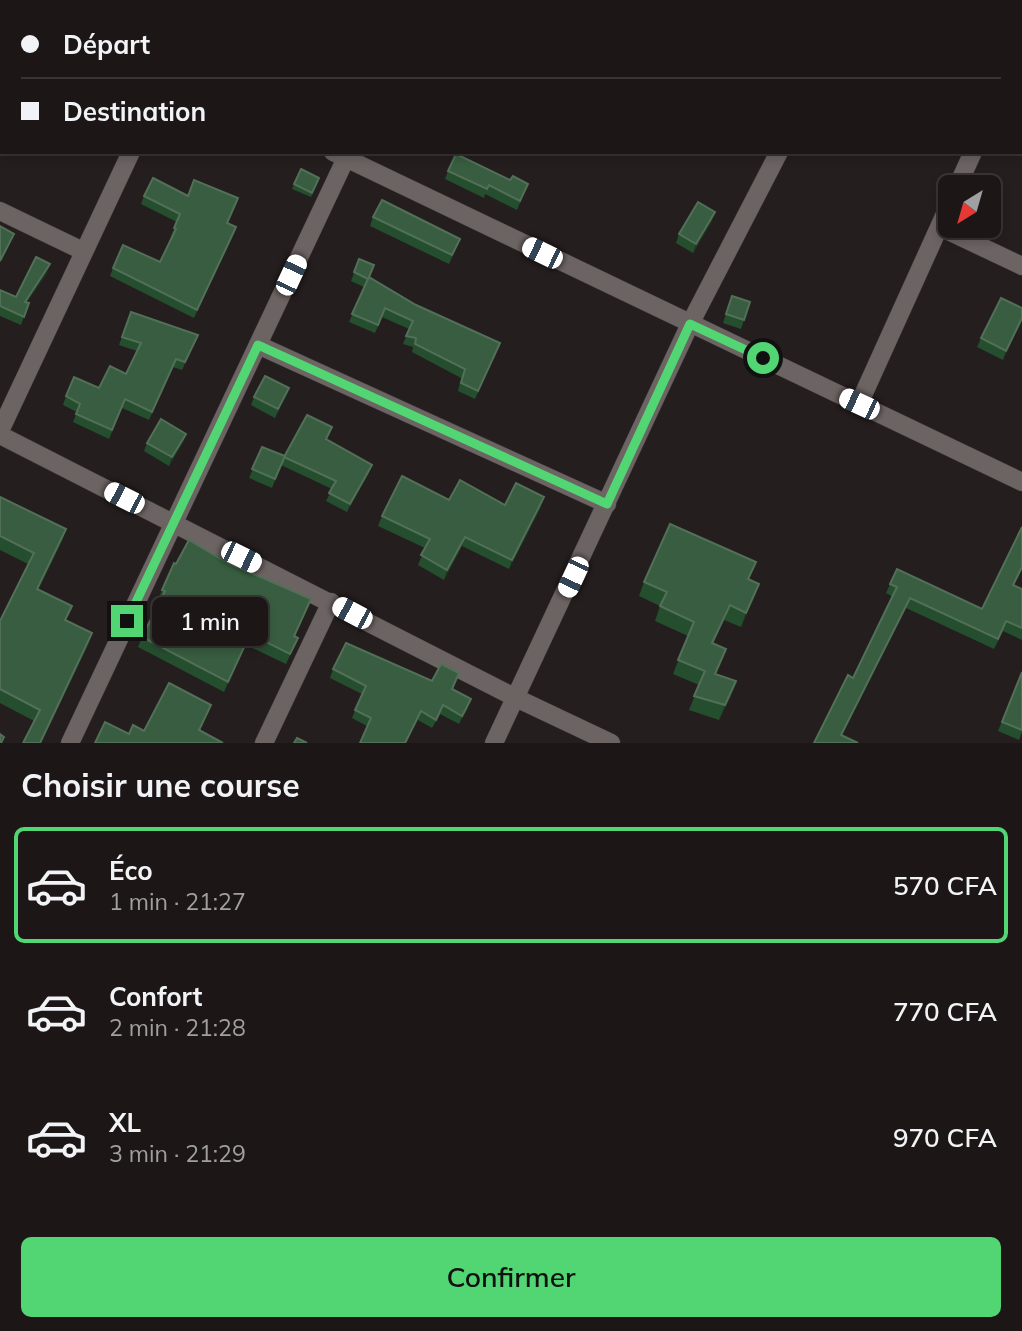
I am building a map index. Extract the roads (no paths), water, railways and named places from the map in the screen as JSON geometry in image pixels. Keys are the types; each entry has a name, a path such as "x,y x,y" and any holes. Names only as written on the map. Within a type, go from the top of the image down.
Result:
{"street":[{"path":"130,154 6,401 0,433 173,524 516,698 611,743"},
{"path":"494,743 690,324 778,154"},
{"path":"962,175 972,154"},
{"path":"70,743 258,345 340,155 1022,482"},
{"path":"0,211 83,251"},
{"path":"859,404 938,231"},
{"path":"963,238 1022,266"},
{"path":"258,345 607,504"},
{"path":"264,743 331,602"}]}
